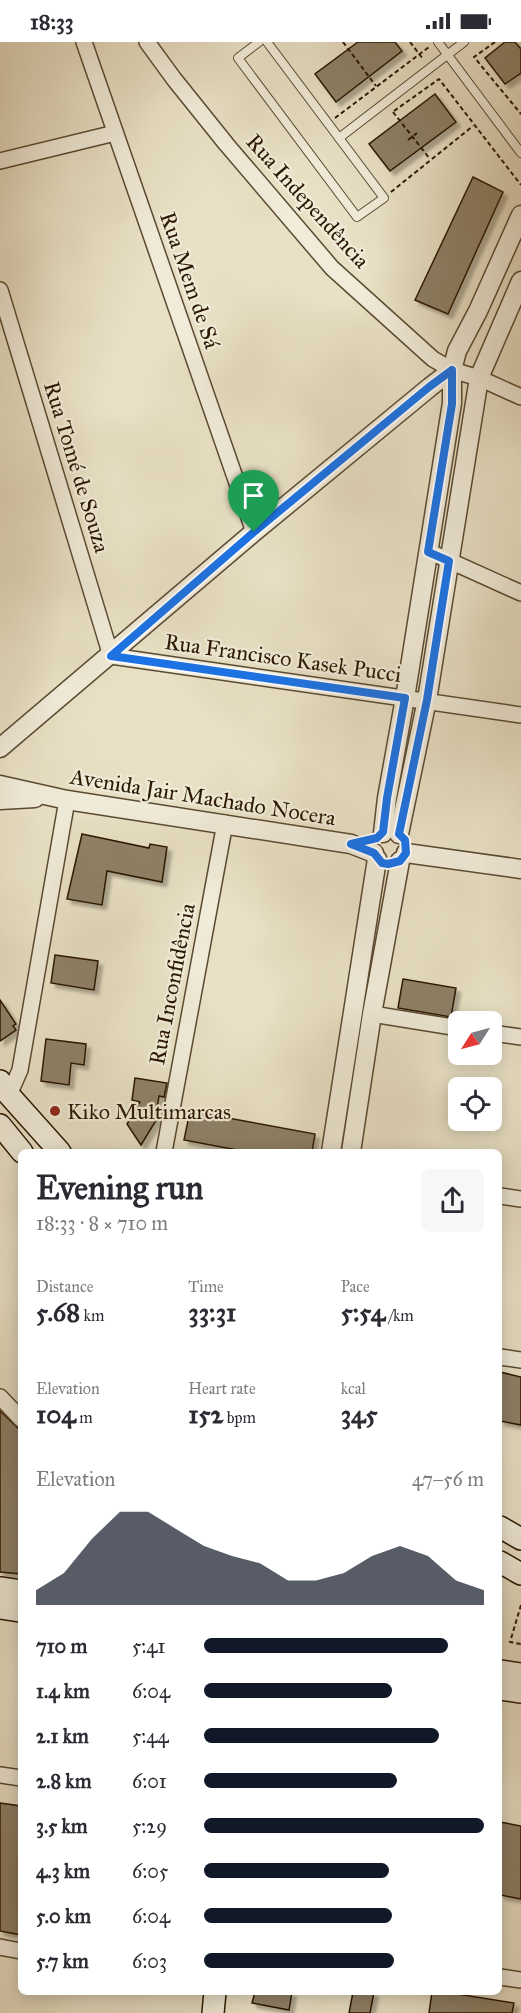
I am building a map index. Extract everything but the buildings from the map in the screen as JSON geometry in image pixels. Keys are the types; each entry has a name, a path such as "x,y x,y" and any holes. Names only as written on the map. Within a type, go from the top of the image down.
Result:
{"main road":[{"path":"5,1088 57,1149"},
{"path":"0,1125 20,1149"},
{"path":"502,1528 521,1539"},
{"path":"502,1563 521,1574"},
{"path":"0,1588 18,1591"},
{"path":"0,1608 18,1611"},
{"path":"502,1671 521,1674"},
{"path":"502,1689 521,1692"},
{"path":"213,2013 215,1995"}],"street":[{"name":"Rua Mem de Sá","path":"84,42 254,532"},
{"name":"Rua Independência","path":"147,42 227,145 332,268 433,359 452,370 479,378 521,397"},
{"path":"0,161 115,133"},
{"path":"331,1149 452,404 452,370 457,351 478,311 521,215"},
{"path":"382,843 427,700 479,378 521,281"},
{"name":"Rua Tomé de Souza","path":"0,290 111,656"},
{"path":"0,748 111,656 254,532 452,370"},
{"path":"428,552 521,592"},
{"name":"Rua Francisco Kasek Pucci","path":"111,656 521,715"},
{"name":"Avenida Jair Machado Nocera","path":"0,785 58,799 351,844 382,843 388,864 403,857"},
{"path":"5,1088 20,1070 58,799"},
{"name":"Avenida Jair Machado Nocera","path":"0,800 58,799"},
{"name":"Rua Inconfidência","path":"165,1149 225,823"},
{"path":"351,1149 372,1014 405,840 382,843"},
{"path":"403,857 521,869"},
{"path":"372,1014 448,1026"},
{"path":"502,1034 521,1037"},
{"path":"502,1196 521,1199"},
{"path":"502,1357 521,1360"},
{"path":"0,1397 18,1416"},
{"path":"0,1775 18,1778"},
{"path":"0,1947 18,1950"},
{"path":"502,1977 521,1980"}],"lane":[{"path":"259,42 238,58 357,218 384,198 267,42"},
{"path":"437,42 521,153"},
{"path":"339,138 464,42"}],"path":[{"path":"343,42 376,86"},
{"path":"410,42 420,54"},
{"path":"328,123 437,42"},
{"path":"495,42 474,57 521,114"},
{"path":"430,159 393,112 439,79 521,185"},
{"path":"384,198 474,126"},
{"path":"408,140 417,133"},
{"path":"521,1605 510,1642 521,1644"}],"place":[{"name":"Kiko Multimarcas","path":"55,1111"}],"route":[{"path":"452,370 452,404 428,552 449,561 427,700 399,834 405,840 406,853 395,864 382,863 374,853 351,844 377,838 383,832 405,698 111,656 254,532 452,370"}]}
